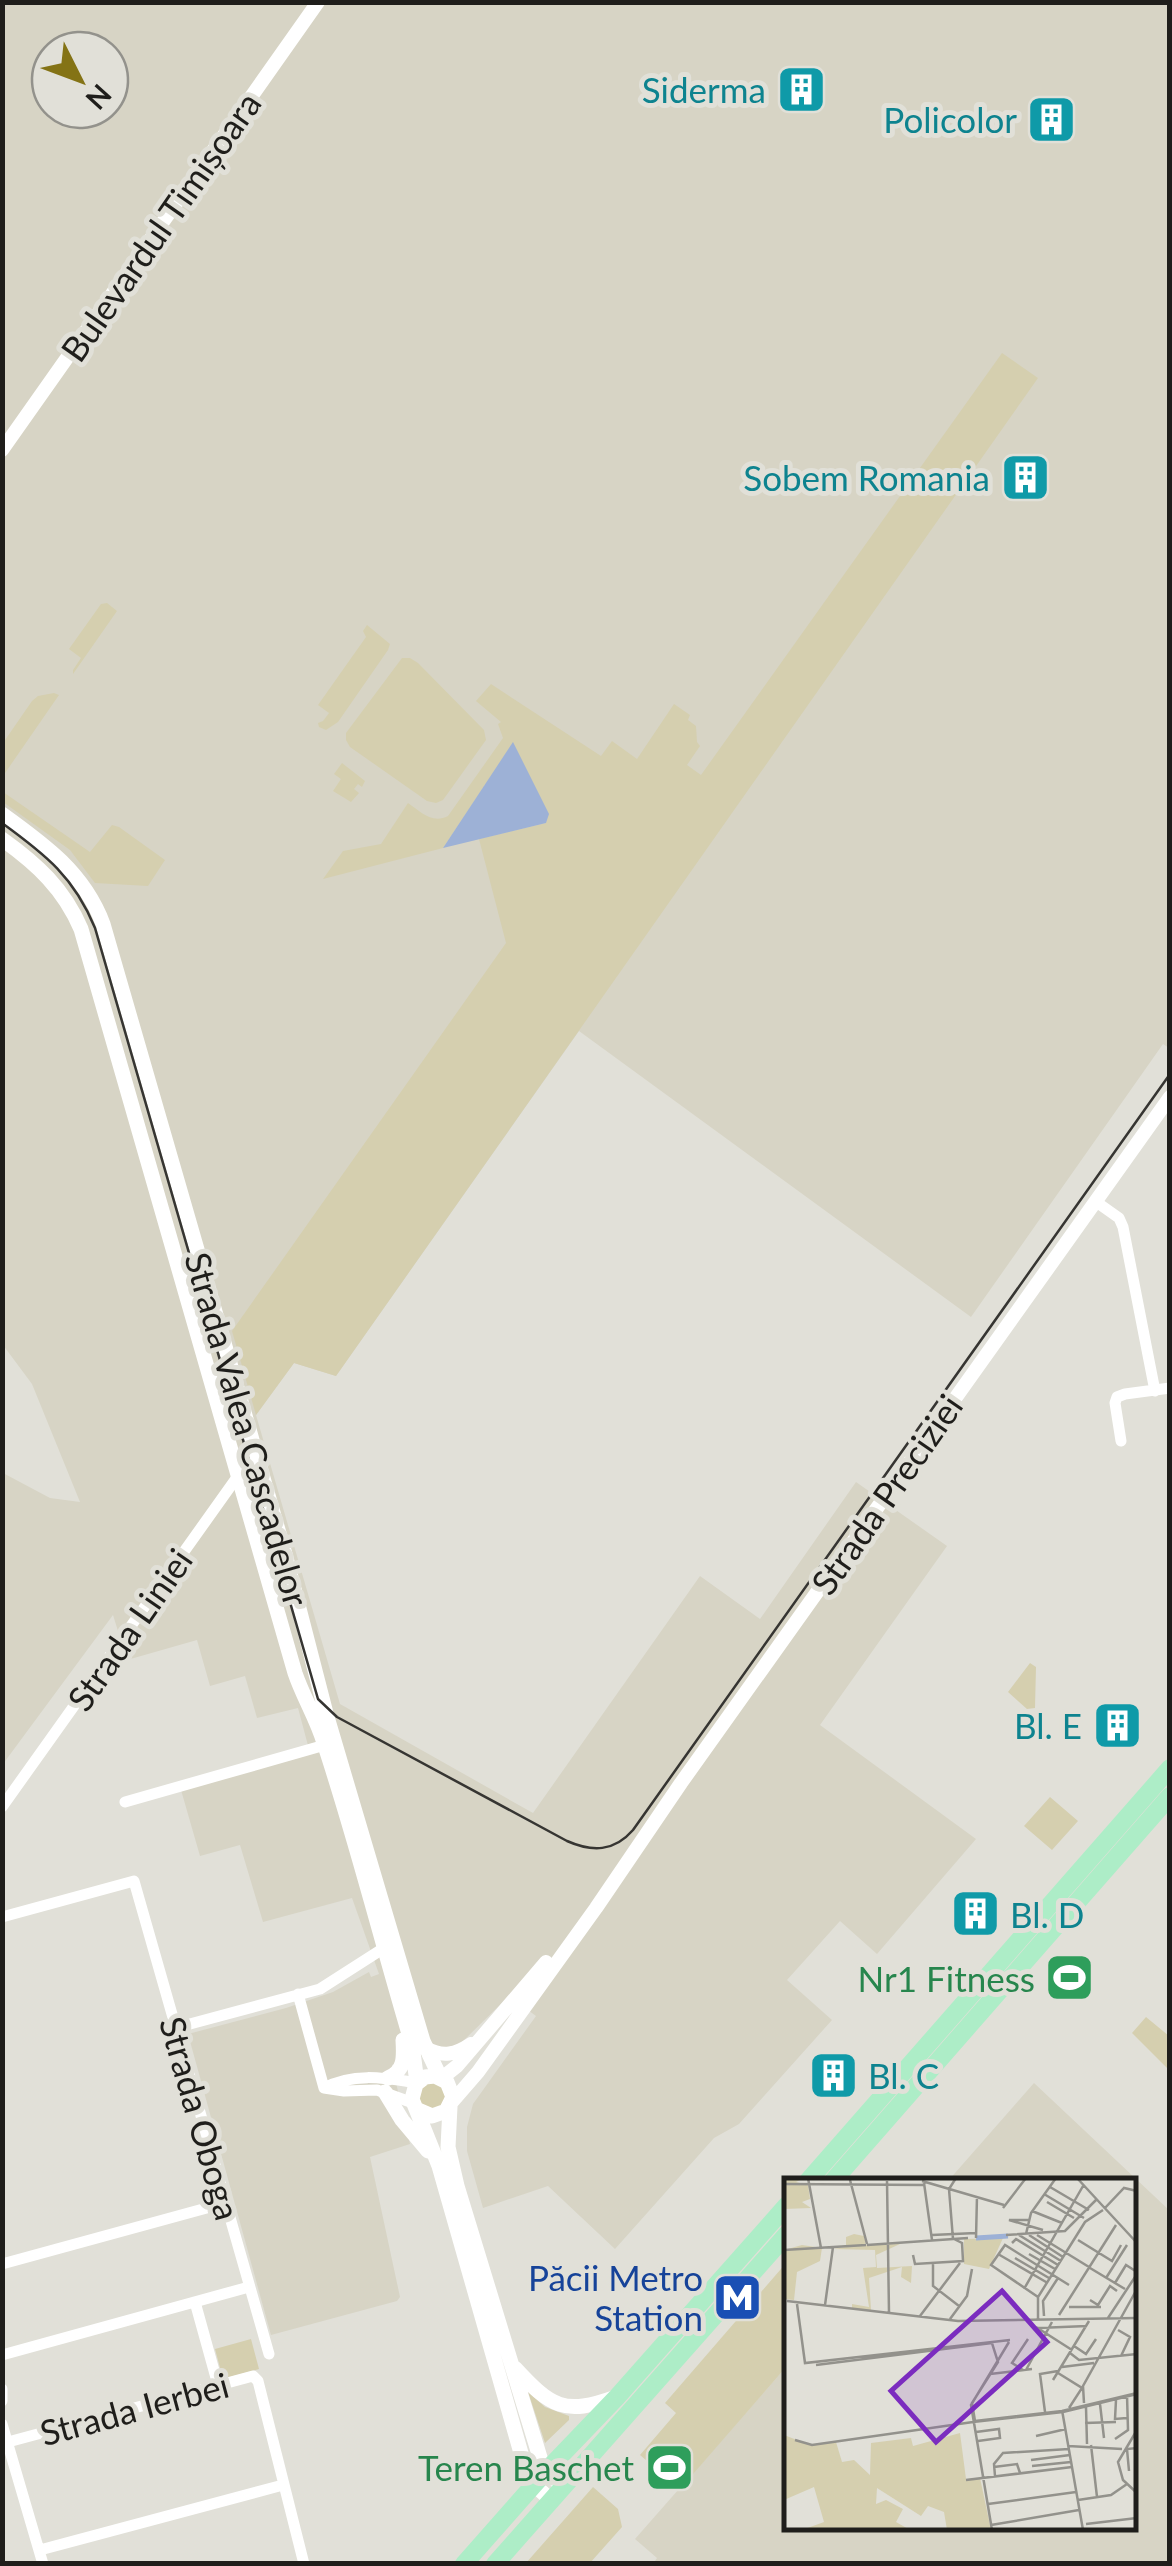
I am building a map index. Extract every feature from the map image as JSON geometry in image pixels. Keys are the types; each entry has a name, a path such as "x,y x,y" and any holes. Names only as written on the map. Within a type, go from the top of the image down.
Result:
{"main road":[{"name":"Strada Valea Cascadelor","path":"2,814 61,858 98,911 285,1554 327,1717 426,2048 441,2078"},
{"name":"Strada Valea Cascadelor","path":"2,839 32,862 65,897 82,929 294,1673 325,1745 412,2044 416,2083"},
{"path":"32,862 46,845"},
{"path":"124,1076 145,1070"},
{"path":"156,1189 177,1183"},
{"path":"811,2178 1170,1768"},
{"path":"837,2178 1170,1796"},
{"path":"402,2011 403,2063 386,2085 402,2120 439,2166"},
{"path":"540,2478 510,2361 451,2164 447,2137 450,2086 441,2078 430,2076 416,2083 412,2094 439,2166 527,2474 540,2478 557,2493"},
{"path":"416,2107 426,2116 437,2116 451,2104"},
{"path":"464,2564 784,2208"},
{"path":"495,2564 784,2237"},
{"path":"510,2361 539,2392 564,2406 582,2408 617,2397"}],"street":[{"name":"Bulevardul Timișoara","path":"2,450 318,2"},
{"name":"Strada Preciziei","path":"451,2104 468,2086 1170,1097"},
{"path":"1095,1201 1119,1218 1126,1233 1154,1391"},
{"path":"1121,1441 1118,1397 1170,1388"},
{"name":"Strada Liniei","path":"2,1807 255,1452"},
{"path":"125,1802 325,1745"},
{"name":"Strada Oboga","path":"2,1917 134,1881 269,2354"},
{"name":"Strada Preciziei","path":"441,2078 564,1946"},
{"path":"175,2028 320,1989 384,1948"},
{"path":"298,1994 324,2088 340,2080 386,2085 416,2083"},
{"path":"426,2048 436,2054 448,2054 481,2038"},
{"path":"386,2085 416,2107"},
{"path":"2,2264 225,2203"},
{"path":"2,2356 248,2287"},
{"path":"194,2302 218,2385"},
{"name":"Strada Ierbei","path":"8,2442 251,2376 258,2381 283,2485"},
{"path":"2,2388 2,2402"},
{"path":"2,2424 44,2564"},
{"path":"40,2550 283,2485 304,2564"}],"shaded area":[{"path":"3,3 1169,3 1169,1048 1163,1044 971,1317 579,1031 336,1376 294,1363 256,1415 340,1704 533,1813 700,1576 760,1619 856,1482 947,1546 820,1725 976,1839 877,1954 840,1921 787,1980 832,2020 739,2124 714,2138 615,2249 548,2186 483,2208 467,2151 467,2127 473,2104 536,2016 509,1996 458,2046 392,2065 410,2144 370,2157 400,2297 271,2335 188,2034 333,1992 369,1972 371,1977 379,1974 352,1898 263,1922 240,1845 200,1856 181,1790 310,1753 298,1708 257,1718 245,1676 210,1686 197,1640 127,1660 113,1615 3,1764 3,1473 50,1498 80,1502 32,1384 3,1345"},
{"path":"1002,353 1038,378 336,1376 294,1363 256,1415 232,1331 506,943 479,839 546,823 513,743 443,848 323,879 343,851 381,844 408,803 432,818 448,816 503,738 498,724 501,722 476,701 491,684 601,756 612,741 637,759 674,704 690,715 688,720 696,726 700,746 687,765 701,775"},
{"path":"107,603 117,611 73,674 81,658 69,649 101,604"},
{"path":"367,625 390,644 388,650 338,722 326,730 319,727 318,723 329,713 318,705 366,637 363,631"},
{"path":"402,658 418,663 484,730 486,740 443,800 436,803 427,801 350,747 346,740 346,733"},
{"path":"54,693 59,695 3,776 3,743 32,701"},
{"path":"342,763 365,781 362,787 358,784 354,789 359,793 351,802 333,791 341,779 334,774"},
{"path":"3,792 90,852 112,825 165,860 148,886 95,883 70,850 3,802"},
{"path":"1030,1663 1036,1667 1035,1708 1027,1709 1008,1692"},
{"path":"1050,1797 1078,1821 1052,1850 1024,1826"},
{"path":"1146,2017 1169,2036 1169,2070 1132,2033"},
{"path":"432,2083 441,2087 445,2096 441,2105 432,2109 423,2105 419,2096 423,2087"},
{"path":"1034,2083 1135,2178 951,2178"},
{"path":"1137,2180 1169,2210 1169,2563 653,2564 657,2558 635,2539 784,2369 784,2531 1137,2531"},
{"path":"784,2265 784,2369 680,2489 640,2455 676,2413 665,2403"},
{"path":"251,2339 259,2369 223,2379 215,2349"},
{"path":"528,2392 545,2407 569,2416 545,2443"},
{"path":"593,2487 618,2509 622,2527 590,2563 526,2563"}],"water":[{"path":"513,742 549,814 546,823 443,848"}],"tram line":[{"path":"2,823 57,868 78,895 95,928 318,1699 337,1717 567,1841 585,1847 610,1846 633,1830 1170,1074"}],"place":[{"name":"Siderma","path":"801,89"},
{"name":"Policolor","path":"1052,119"},
{"name":"Sobem Romania","path":"1025,477"},
{"name":"Bl. E","path":"1117,1725"},
{"name":"Bl. D","path":"975,1914"},
{"name":"Nr1 Fitness","path":"1070,1978"},
{"name":"Bl. C","path":"833,2075"},
{"name":"Păcii Metro Station","path":"738,2297"},
{"name":"Teren Baschet","path":"669,2467"}]}
